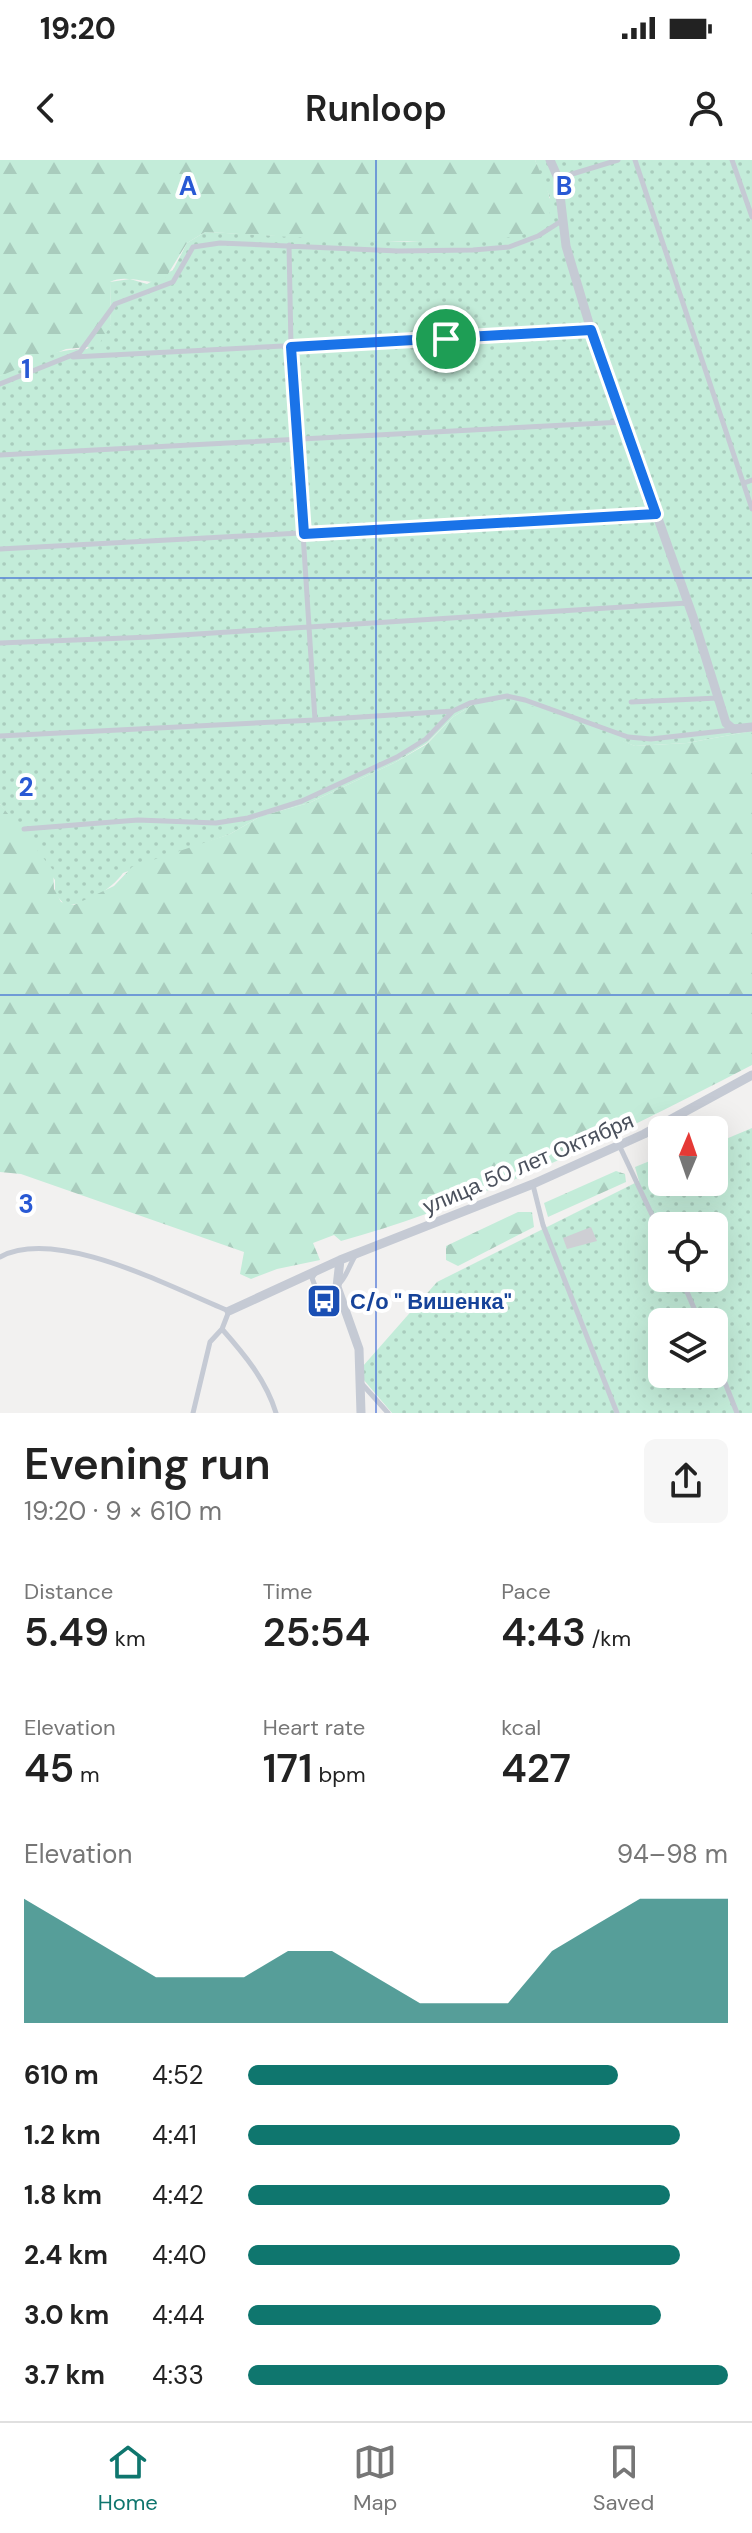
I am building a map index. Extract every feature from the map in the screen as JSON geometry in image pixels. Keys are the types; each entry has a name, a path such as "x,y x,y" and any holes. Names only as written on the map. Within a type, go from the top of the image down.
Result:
{"street":[{"path":"550,160 558,178 571,266 591,330 726,723 733,729 752,727"},
{"name":"улица 50 лет Октября","path":"229,1311 340,1260 533,1184 619,1146 752,1077"},
{"path":"340,1260 337,1287 358,1340 361,1413"}],"lane":[{"path":"558,178 618,160"},
{"path":"635,160 752,509"},
{"path":"732,160 752,217"},
{"path":"0,384 80,352 115,304 173,282 193,247 220,243 398,251 509,247 538,236 563,220"},
{"path":"289,245 291,347 315,720"},
{"path":"72,357 591,330"},
{"path":"0,455 624,422"},
{"path":"744,483 752,480"},
{"path":"0,549 656,514"},
{"path":"0,643 308,628 687,603"},
{"path":"0,736 453,711 486,698 507,696 628,737 651,739 733,729"},
{"path":"631,702 718,698"},
{"path":"24,829 138,820 216,823 248,818 302,801 397,757 426,739 453,711"},
{"path":"619,1146 651,1212"},
{"path":"533,1184 543,1225 617,1413"},
{"path":"0,1257 12,1250 48,1247 82,1253 229,1311 222,1329 210,1342 193,1413"},
{"path":"316,1271 312,1278 315,1286 337,1287 345,1282 357,1253"},
{"path":"222,1329 249,1361 271,1396 276,1413"},
{"path":"359,1380 388,1413"},
{"path":"727,1388 737,1413"}],"green space":[{"path":"0,160 535,160 548,192 550,209 545,224 525,234 488,239 385,241 205,232 187,243 163,282 122,279 110,282 111,325 98,346 66,349 0,376"},
{"path":"535,160 752,160 752,731 687,743 635,746 581,726 474,704 453,717 427,743 394,763 309,803 261,816 230,834 123,873 97,895 81,903 65,905 55,894 55,880 0,804 0,376 42,356 87,349 111,325 110,282 130,279 147,284 173,270 187,243 205,232 408,242 453,239 550,198"},
{"path":"514,701 554,713 635,746 687,743 752,731 752,1065 652,1116 500,1186 395,1225 341,1241 334,1235 313,1243 320,1260 277,1269 251,1279 240,1274 244,1252 21,1174 0,1172 0,804 53,870 54,889 61,902 74,905 114,886 132,867 230,834 261,816 309,803 394,763 427,744 453,717 474,704"},
{"path":"752,1128 752,1413 392,1413 363,1379 363,1366 437,1282 639,1181 635,1167 648,1162 648,1196 728,1196 728,1138"},
{"path":"616,1171 625,1174 626,1182 548,1217 544,1203"},
{"path":"518,1212 532,1212 534,1227 458,1266 446,1260 446,1246"}],"building":[{"path":"591,1227 597,1241 567,1249 563,1238"}],"place":[{"name":"С/о \" Вишенка\"","path":"324,1301"}],"route":[{"path":"591,330 656,514 304,534 291,347 446,339 591,330"}]}
